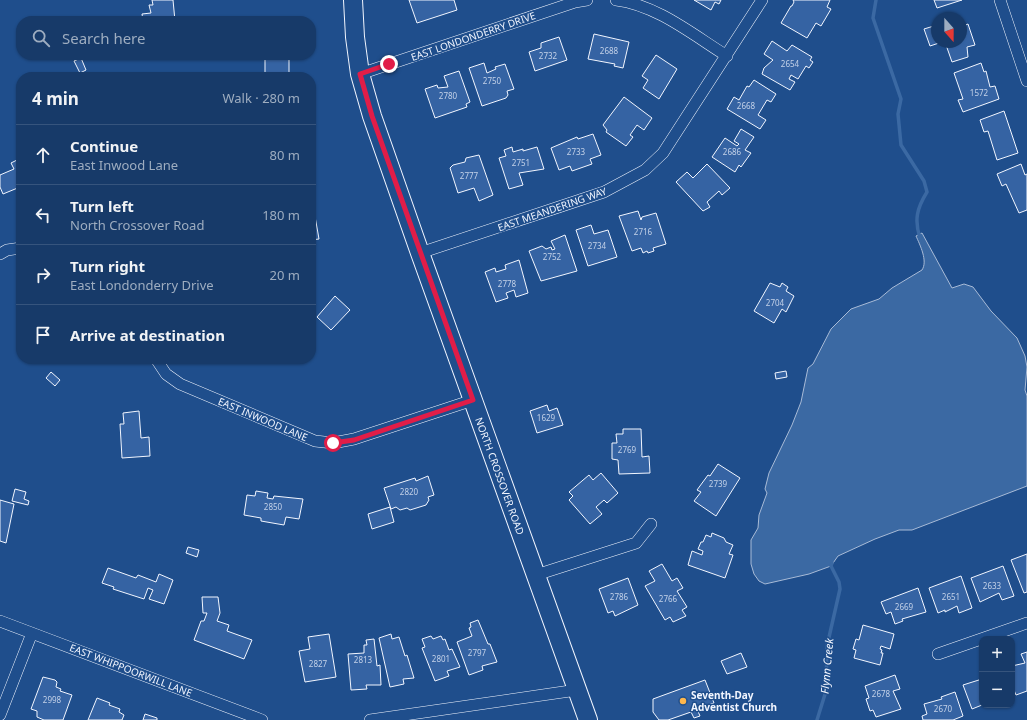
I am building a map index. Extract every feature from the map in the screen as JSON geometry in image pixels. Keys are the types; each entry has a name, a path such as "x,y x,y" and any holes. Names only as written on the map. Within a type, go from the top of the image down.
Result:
{"main road":[{"name":"NORTH CROSSOVER ROAD","path":"353,0 355,37 360,74 372,116 420,254 588,720"}],"street":[{"name":"EAST LONDONDERRY DRIVE","path":"360,74 575,2 587,0"},
{"path":"616,0 632,2 652,10 727,56"},
{"name":"EAST MEANDERING WAY","path":"420,254 604,192 645,170 663,153 762,0"},
{"path":"1000,0 1027,81"},
{"path":"0,254 7,250 16,249"},
{"name":"EAST INWOOD LANE","path":"159,364 166,374 180,384 315,441 333,443 354,440 473,400"},
{"path":"536,575 636,543 651,524"},
{"name":"EAST WHIPPOORWILL LANE","path":"0,621 262,720"},
{"path":"938,654 1027,623"},
{"path":"0,715 32,633"},
{"path":"370,720 577,690"}],"water":[{"path":"922,233 952,288 964,284 973,287 991,311 1017,338 1025,356 1027,367 1025,390 1027,396 1027,486 912,530 899,530 875,539 838,556 831,566 809,574 765,584 759,581 754,574 751,564 751,540 758,528 759,515 767,493 765,489 769,473 792,425 801,402 808,368 813,364 831,329 851,309 879,299 892,288 922,270 924,266 924,258 916,236"}],"building":[{"path":"152,0 173,0 175,16 142,16 142,14 151,13 149,5 153,5"},
{"path":"409,0 454,0 457,10 417,23"},
{"path":"694,0 721,0 719,4 715,2 711,10"},
{"path":"793,0 830,0 827,7 831,9 821,26 816,23 807,38 781,23 792,6 794,2"},
{"path":"934,0 962,0 937,8"},
{"path":"967,24 975,45 967,47"},
{"path":"931,27 931,46 930,46 924,29"},
{"path":"594,34 629,42 623,68 614,66 615,64 588,59"},
{"path":"559,37 567,60 535,71 529,52 541,48 541,43"},
{"path":"772,41 787,51 792,45 812,57 810,60 813,62 809,68 806,66 798,79 791,75 789,79 795,82 790,90 762,74 764,68 773,60 764,54"},
{"path":"967,47 968,57 952,62 947,48"},
{"path":"656,55 677,69 659,99 643,88 648,80 642,76"},
{"path":"82,60 86,70 80,72 74,61"},
{"path":"265,60 289,60 289,72 265,72"},
{"path":"484,63 487,73 496,69 495,67 505,64 514,89 507,91 508,95 506,98 482,106 469,68"},
{"path":"981,63 984,72 986,71 990,87 995,86 999,99 963,112 958,100 963,99 954,73"},
{"path":"459,71 470,102 466,104 467,107 435,118 425,89 437,85 438,88 448,87 444,76"},
{"path":"754,80 776,94 771,102 767,100 758,115 766,120 760,129 727,109 734,97 739,100 747,86 749,87"},
{"path":"624,97 652,118 644,130 637,125 630,135 633,137 626,146 606,132 607,130 603,125"},
{"path":"1004,111 1018,153 997,160 988,131 984,132 980,120"},
{"path":"741,129 754,137 745,150 751,153 741,167 739,165 735,172 712,157 725,138 737,146 739,144 734,141"},
{"path":"593,134 601,155 590,159 592,164 572,171 570,166 559,170 551,148 577,137 578,139"},
{"path":"512,147 513,152 537,147 544,169 519,173 523,185 509,189 499,158 506,156 504,150"},
{"path":"479,155 493,195 479,201 474,188 458,193 450,168 453,165 465,162 466,158"},
{"path":"16,160 16,189 3,194 0,187 0,175 14,169 11,163"},
{"path":"707,164 730,188 722,195 719,191 707,202 710,207 703,211 676,182 687,172 693,178"},
{"path":"1021,164 1025,175 1027,174 1027,210 1019,213 1006,184 1002,186 997,174"},
{"path":"638,211 641,220 642,217 656,213 666,244 653,248 654,251 648,253 647,251 643,253 641,248 632,251 619,216"},
{"path":"316,222 319,239 316,239"},
{"path":"591,225 594,234 608,230 617,257 588,266 576,230"},
{"path":"565,235 577,271 541,281 529,251 542,246 546,249 551,247 552,250 555,249 551,241"},
{"path":"519,260 528,293 516,297 514,290 506,293 508,298 496,302 485,272 495,268 496,272 506,269 505,265"},
{"path":"770,283 780,287 782,283 788,287 786,291 794,296 786,312 782,309 774,323 754,311"},
{"path":"335,296 350,310 331,330 317,317"},
{"path":"786,371 787,377 776,379 775,373"},
{"path":"51,372 60,380 55,386 46,378"},
{"path":"547,405 549,411 557,408 563,425 537,433 530,411"},
{"path":"139,411 141,438 149,437 150,456 122,458 120,424 124,424 123,413"},
{"path":"623,429 641,429 642,457 649,456 650,473 619,474 618,460 612,459 612,443 617,443 616,434 623,434"},
{"path":"718,464 740,478 716,516 694,501 701,492 697,490 708,475 710,476"},
{"path":"601,473 618,493 607,503 604,500 596,507 602,514 590,524 569,500 573,496 569,492 589,475 593,480"},
{"path":"428,476 434,495 428,497 429,500 426,505 410,510 407,508 400,510 396,507 391,509 384,488 415,478 416,481"},
{"path":"15,489 26,492 24,499 29,501 28,505 12,501"},
{"path":"256,491 268,493 267,498 273,499 274,496 303,499 299,519 286,517 284,525 261,521 261,518 244,515 247,495 255,496"},
{"path":"0,500 14,504 6,543 0,541"},
{"path":"390,507 394,522 372,529 368,514"},
{"path":"712,533 724,538 726,542 733,545 729,554 733,555 725,578 688,565 692,551 702,555 703,551 698,549 701,542 703,542 706,535 711,537"},
{"path":"188,547 199,550 197,557 186,553"},
{"path":"1027,554 1027,592 1024,593 1011,560"},
{"path":"662,564 672,581 677,578 683,588 677,591 687,607 682,610 686,616 673,622 670,617 665,620 645,586 655,581 649,571"},
{"path":"1003,566 1014,596 1002,600 999,593 980,602 971,578"},
{"path":"108,568 136,578 138,575 156,582 159,574 173,580 164,604 149,599 153,590 148,588 144,599 113,589 114,587 102,583"},
{"path":"961,576 972,608 959,613 957,606 945,612 945,610 938,613 929,588"},
{"path":"628,578 638,605 615,616 613,611 608,613 599,589"},
{"path":"918,588 926,612 902,619 903,621 895,624 891,612 886,614 881,602"},
{"path":"202,597 218,597 220,613 217,621 229,625 227,631 252,640 244,659 194,640 201,621 204,621 207,613 203,613"},
{"path":"478,620 497,662 482,666 483,670 469,675 457,642 472,636 469,628 471,627 470,623"},
{"path":"863,625 894,634 890,649 881,646 881,653 883,653 880,665 854,658 856,650 853,649 856,639 859,640"},
{"path":"329,634 336,677 305,682 299,651 310,649 308,637"},
{"path":"391,634 392,639 399,637 405,656 407,655 414,678 403,679 404,684 390,687 379,638"},
{"path":"431,636 433,639 441,636 443,640 445,639 449,650 452,649 460,667 447,671 449,676 435,681 422,648 425,647 422,639"},
{"path":"374,639 377,666 380,665 381,685 366,685 367,689 351,690 348,654 364,653 364,645 367,645 366,640"},
{"path":"1027,652 1027,691 1016,695 1015,665 1025,663 1021,654"},
{"path":"741,653 747,667 727,674 721,661"},
{"path":"895,675 900,689 893,691 901,709 876,717 873,710 870,711 866,699 869,698 865,686"},
{"path":"43,677 55,680 57,682 56,687 61,689 60,691 72,695 63,720 44,720 37,717 37,711 31,709"},
{"name":"Seventh-Day Adventist Church","path":"705,680 714,703 697,709 700,716 694,718 691,712 668,720 659,720 653,712 653,699"},
{"path":"979,680 979,706 972,709 963,685"},
{"path":"955,692 963,716 953,720 923,720 922,716 927,714 924,704 942,699 941,697"},
{"path":"97,698 120,709 119,712 124,715 122,720 88,720"},
{"path":"145,714 157,718 157,720 143,720"}],"waterway":[{"path":"876,0 873,18 901,99 898,114 901,145 924,181 927,192 921,203 917,220 920,238"},
{"name":"Flynn Creek","path":"817,720 826,691 827,646 840,589 839,582 831,566 832,563"}],"place":[{"name":"Seventh-Day Adventist Church","path":"683,701"}],"route":[{"path":"333,443 354,440 473,400 372,116 360,74 389,64"}]}
